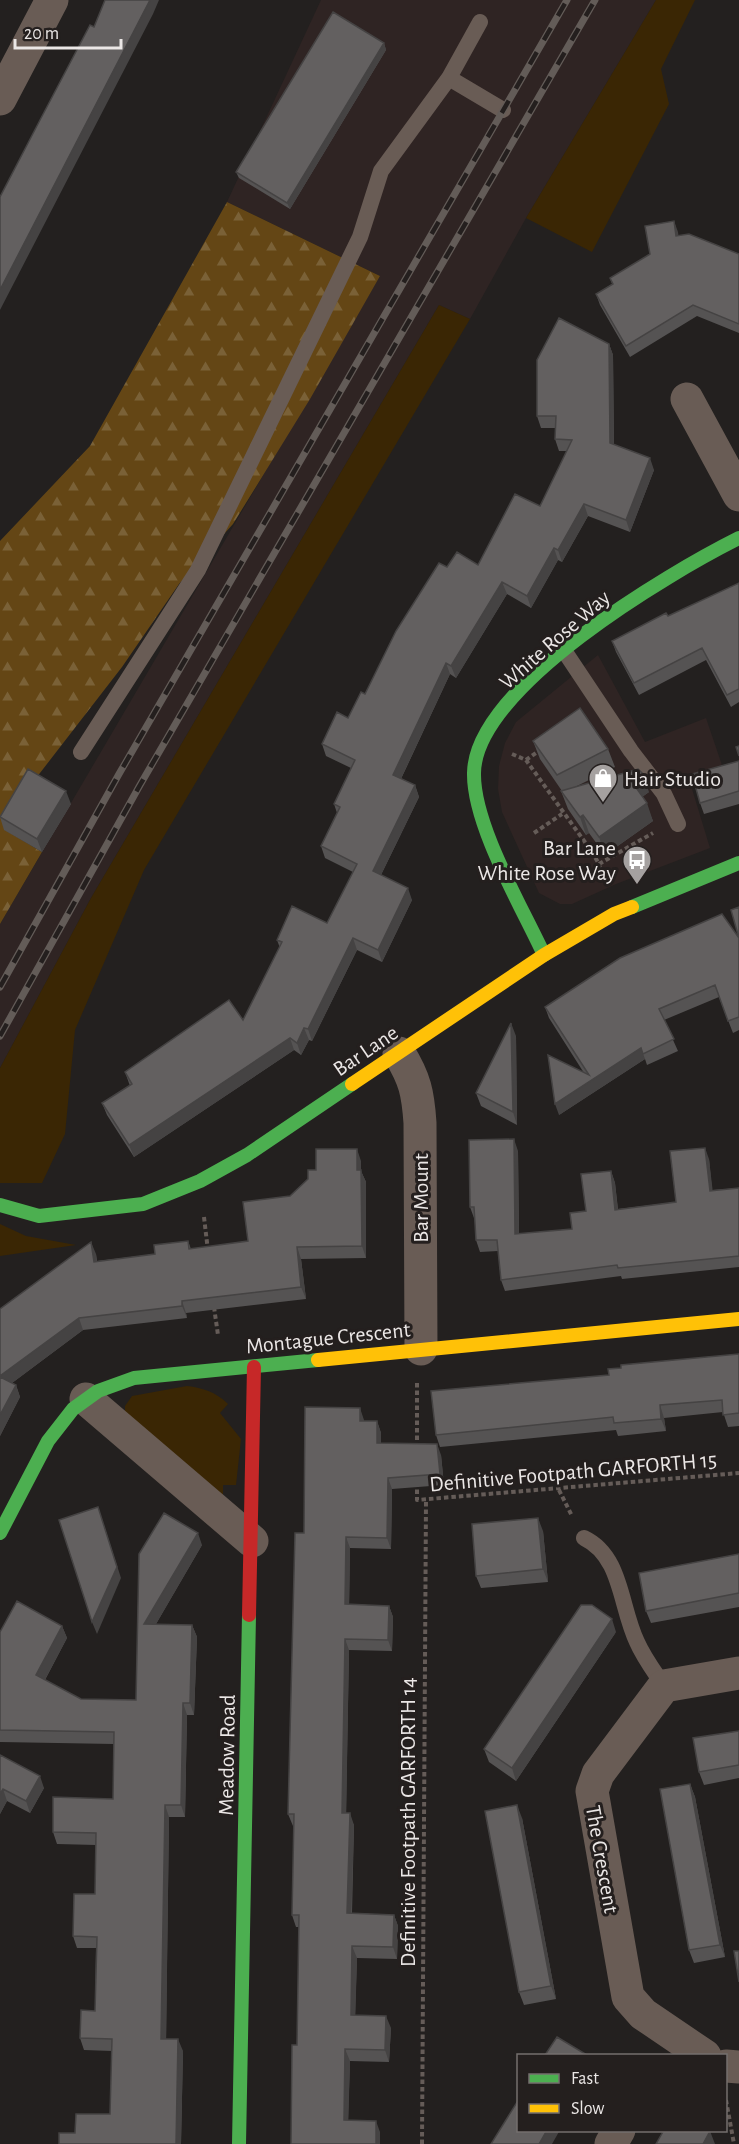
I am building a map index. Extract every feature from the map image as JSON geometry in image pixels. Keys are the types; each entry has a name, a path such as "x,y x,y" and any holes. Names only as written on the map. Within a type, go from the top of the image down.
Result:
{"street":[{"path":"0,99 52,0"},
{"path":"687,399 739,495"},
{"name":"White Rose Way","path":"544,955 482,821 475,799 475,769 479,746 496,718 528,683 613,613 664,578 739,538"},
{"name":"Bar Lane","path":"0,1205 39,1216 143,1204 200,1180 247,1155 544,955 614,914 739,863"},
{"name":"Bar Mount","path":"399,1053 413,1077 418,1095 419,1349"},
{"name":"Montague Crescent","path":"0,1533 51,1438 66,1416 86,1399 109,1386 134,1378 739,1319"},
{"name":"Meadow Road","path":"239,2144 254,1367"},
{"path":"86,1399 252,1541"},
{"path":"664,1686 739,1673"},
{"name":"The Crescent","path":"664,1686 598,1774 592,1791 592,1801 628,1997 670,2046 701,2054"}],"lane":[{"path":"81,752 198,570 360,237 381,171 449,78 480,22"},
{"path":"449,78 503,110"},
{"path":"565,652 631,751 664,794 678,824"},
{"path":"584,1538 598,1545 608,1558 636,1641 664,1686"}],"path":[{"path":"479,746 526,760 599,864 614,914"},
{"path":"526,760 545,747"},
{"path":"534,833 562,814"},
{"path":"599,864 645,837 678,824"},
{"path":"200,1180 210,1263"},
{"path":"214,1299 222,1370"},
{"name":"Definitive Footpath GARFORTH 15","path":"417,1454 419,1349"},
{"name":"Definitive Footpath GARFORTH 15","path":"417,1477 417,1500 426,1500 739,1473"},
{"name":"Definitive Footpath GARFORTH 14","path":"423,2144 426,1500"},
{"path":"727,2101 734,2144"}],"shaded area":[{"path":"321,0 656,0 526,218 470,319 439,305 91,898 0,1068 0,924 380,276 227,202"},
{"path":"656,0 695,0 661,69 669,104 592,252 526,218"},
{"path":"439,305 470,319 144,870 75,1030 65,1134 42,1183 0,1183 0,1068 91,898"},
{"path":"598,655 645,742 706,718 723,768 689,779 710,848 616,884 572,904 560,904 539,893 502,812 498,789 499,766 505,743 516,722"},
{"path":"0,1224 26,1236 76,1245 0,1256"},
{"path":"187,1386 209,1391 228,1404 220,1413 241,1439 236,1485 223,1485 223,1495 125,1412 125,1406 132,1396"}],"green space":[{"path":"227,202 380,276 310,399 233,524 179,584 122,667 33,782 5,830 42,852 0,924 0,541 90,446"}],"building":[{"path":"105,0 150,0 0,290 0,197 90,25 94,27"},
{"path":"333,12 384,43 287,203 236,172"},
{"path":"674,221 676,236 689,234 739,254 739,324 693,305 626,346 596,294 613,284 610,278 650,254 645,226"},
{"path":"559,318 609,344 610,443 650,458 626,520 584,504 558,550 554,548 527,596 502,582 451,666 446,663 393,775 415,785 373,871 408,888 378,950 353,938 308,1029 304,1028 297,1043 290,1038 129,1145 102,1103 132,1084 125,1072 229,1000 243,1020 282,942 277,940 292,906 327,923 357,864 321,846 340,807 334,804 355,760 322,744 337,712 348,718 361,692 365,694 396,631 439,563 447,567 457,552 478,565 515,494 540,506 572,440 555,439 556,416 537,416 537,360"},
{"path":"739,583 739,689 727,695 702,648 634,683 612,641 666,613 668,616"},
{"path":"580,708 608,749 557,775 533,741"},
{"path":"739,761 739,791 700,803 692,774"},
{"path":"28,769 66,791 37,839 0,817"},
{"path":"638,769 643,774 632,782 647,803 599,837 583,815 580,817 561,791"},
{"path":"739,907 739,938 731,910"},
{"path":"722,914 739,938 739,1017 728,1021 715,985 659,1009 674,1039 643,1054 641,1048 555,1104 548,1055 589,1075 545,1007 620,958"},
{"path":"511,1023 513,1112 476,1093"},
{"path":"514,1139 515,1234 572,1229 570,1213 586,1211 581,1174 611,1171 615,1210 676,1202 670,1151 705,1148 710,1191 739,1188 739,1256 618,1268 617,1265 501,1280 497,1240 476,1240 474,1207 470,1207 469,1140"},
{"path":"316,1149 357,1149 357,1170 361,1170 362,1246 297,1247 301,1287 182,1301 182,1306 79,1318 0,1376 0,1309 91,1242 94,1262 155,1254 154,1245 188,1241 189,1249 248,1241 243,1202 290,1196 308,1179 308,1170 316,1170"},
{"path":"739,1354 739,1413 723,1415 722,1400 660,1405 661,1419 614,1423 613,1417 436,1435 431,1391 609,1375 608,1369 621,1368 621,1365"},
{"path":"0,1377 16,1385 0,1415"},
{"path":"305,1407 360,1408 360,1421 377,1421 377,1443 437,1444 440,1474 388,1478 387,1538 346,1537 345,1604 389,1606 388,1640 345,1639 342,1813 350,1813 347,1913 394,1915 393,1947 352,1946 351,2015 386,2016 385,2050 345,2049 344,2120 376,2121 376,2144 291,2144 292,2045 297,2045 299,1915 292,1915 294,1814 288,1814 295,1533 304,1533"},
{"path":"98,1507 117,1567 92,1622 59,1520"},
{"path":"164,1513 198,1533 144,1624 192,1625 190,1703 183,1703 181,1805 165,1805 161,2039 178,2039 176,2144 59,2144 59,2133 75,2133 76,2114 110,2114 112,2039 80,2038 81,2010 95,2011 97,1937 73,1936 74,1894 95,1894 96,1833 53,1832 53,1797 113,1799 114,1732 0,1730 0,1632 17,1601 62,1626 36,1675 81,1699 136,1700 139,1554"},
{"path":"538,1518 543,1569 476,1576 472,1524"},
{"path":"739,1554 739,1593 646,1611 639,1573"},
{"path":"581,1605 592,1605 612,1619 512,1768 484,1749"},
{"path":"739,1731 739,1765 699,1772 693,1738"},
{"path":"0,1755 40,1776 26,1801 3,1789 0,1794"},
{"path":"690,1784 720,1945 689,1950 660,1789"},
{"path":"517,1805 551,1986 519,1992 485,1811"},
{"path":"734,1951 739,1951 739,1982"},
{"path":"557,2037 585,2054 546,2054"},
{"path":"517,2102 517,2132 546,2132 539,2144 491,2144"},
{"path":"663,2132 709,2132 703,2144 656,2144"}],"railway":[{"path":"0,987 119,774 567,0"},
{"path":"0,1036 140,785 595,0"}],"traffic: fast":[{"path":"544,955 500,865 481,817 474,773 483,740 506,705 540,670 581,636 668,577 739,538"},
{"path":"632,907 739,863"},
{"path":"0,1205 39,1216 143,1204 200,1181 247,1155 352,1084"},
{"path":"0,1533 48,1441 73,1409 98,1391 134,1378 318,1360"},
{"path":"239,2144 249,1615"}],"traffic: slow":[{"path":"352,1084 544,955 614,914 632,907"},
{"path":"318,1360 739,1319"}],"traffic: jam":[{"path":"249,1615 254,1367"}],"place":[{"name":"Hair Studio","path":"603,804"},
{"name":"Bar Lane White Rose Way","path":"637,886"}]}
